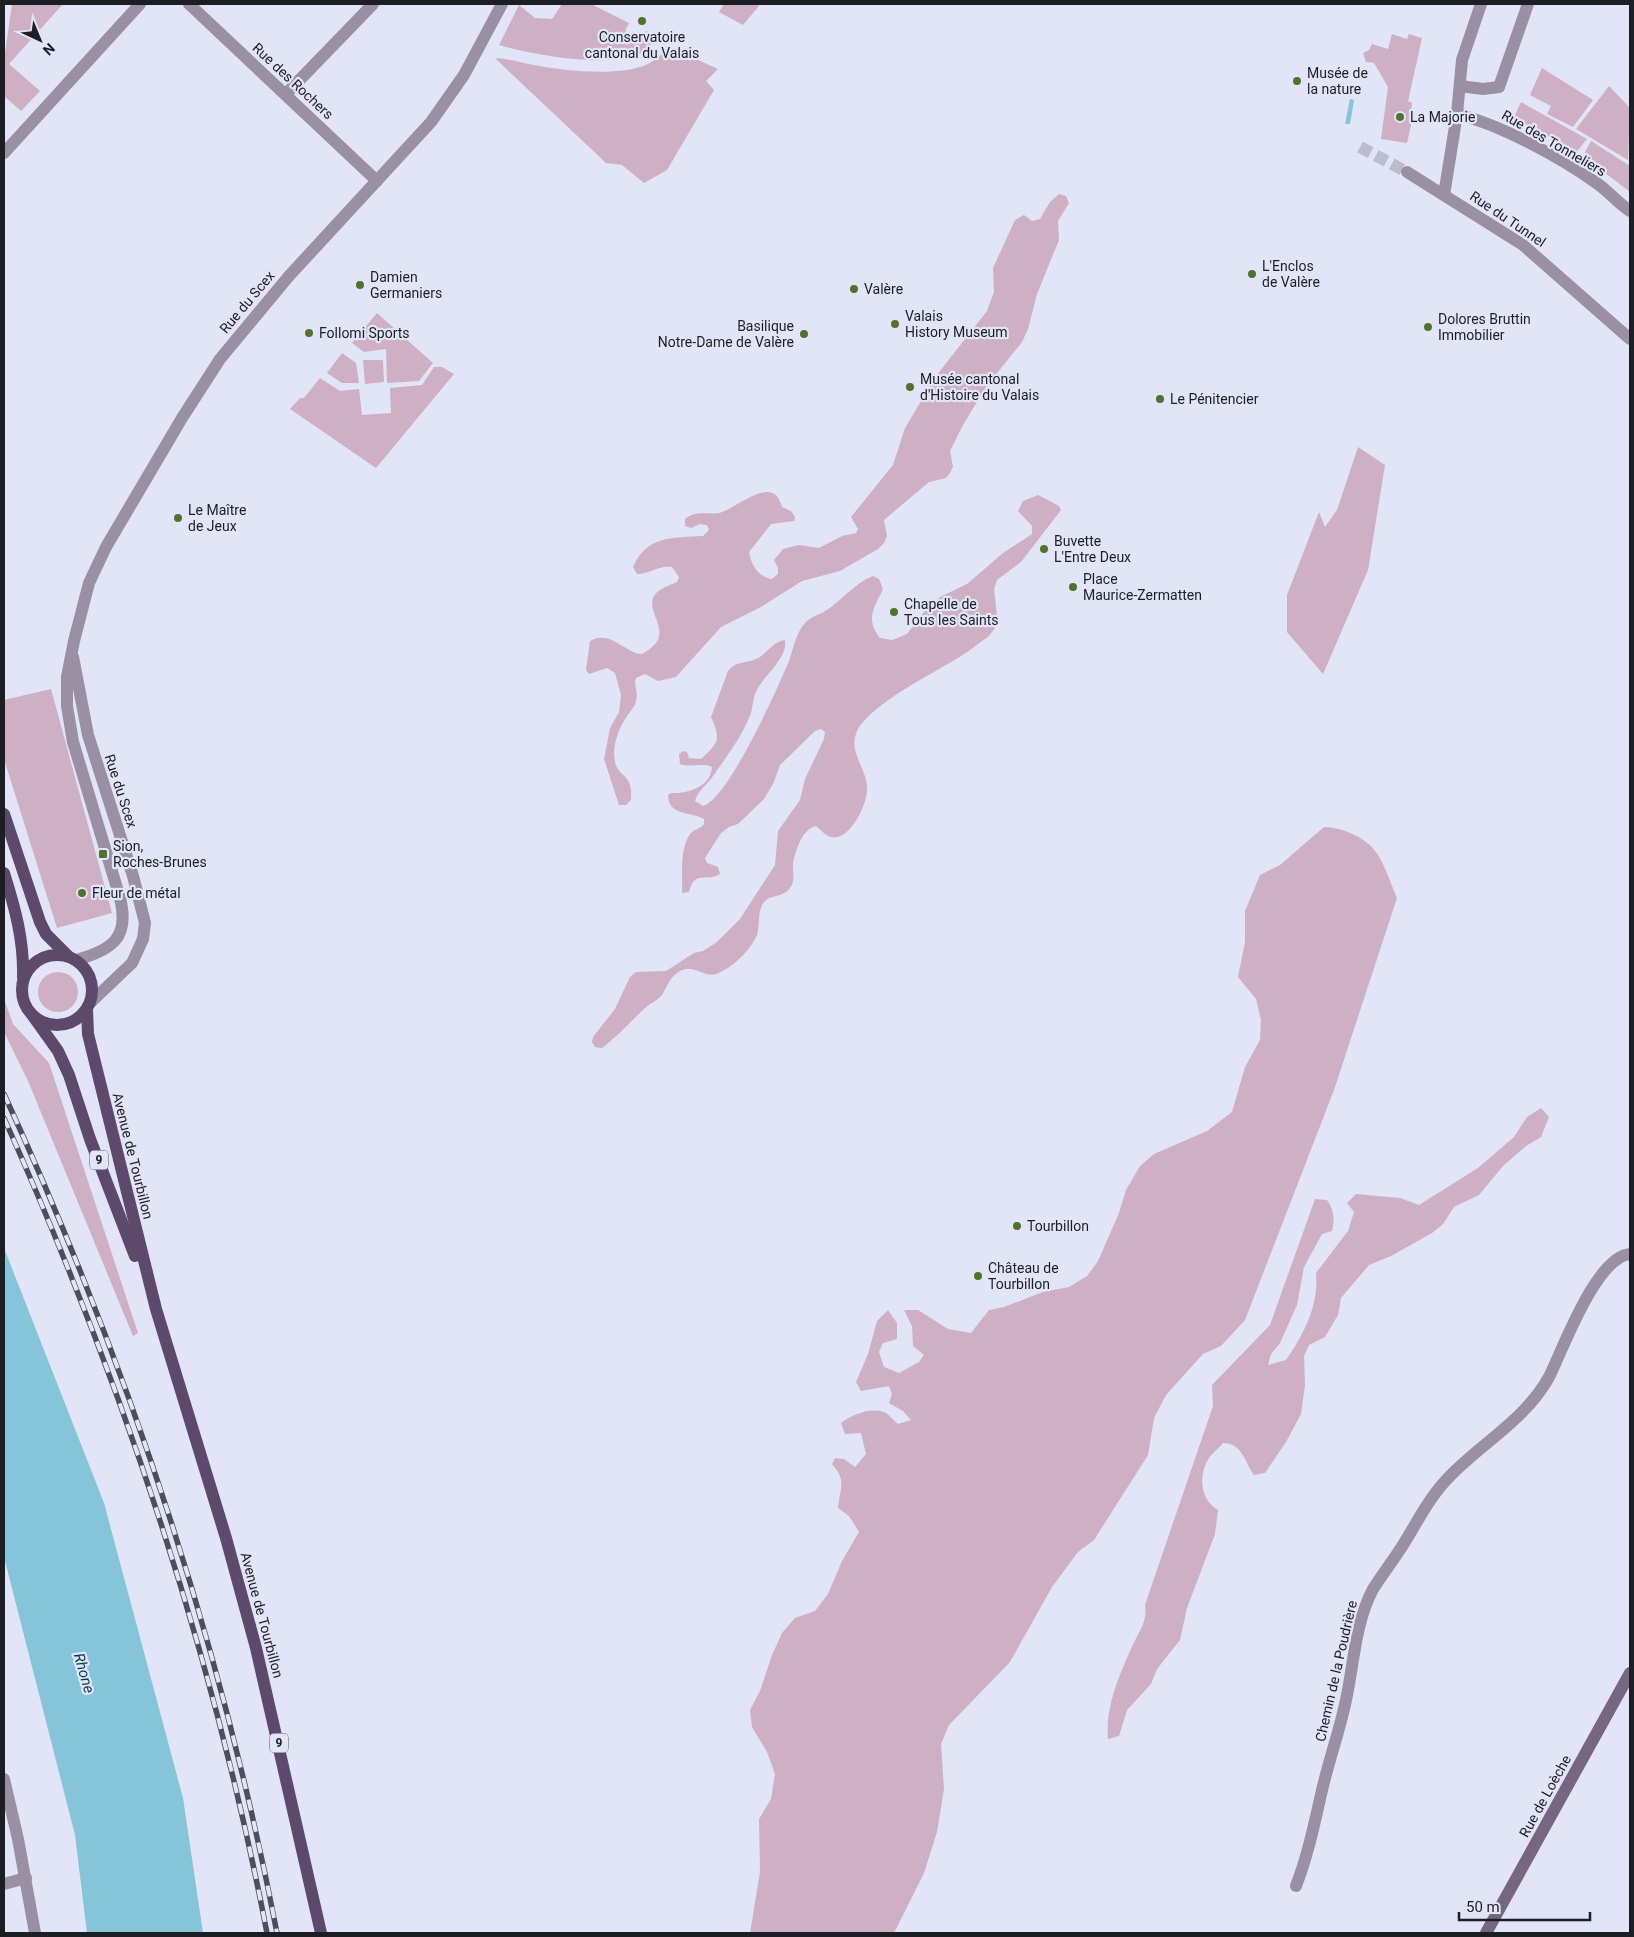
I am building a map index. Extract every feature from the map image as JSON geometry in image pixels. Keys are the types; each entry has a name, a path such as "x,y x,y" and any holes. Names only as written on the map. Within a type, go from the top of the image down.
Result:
{"main road":[{"path":"4,814 40,922 46,934 90,976 92,992 88,1006 75,1020 59,1025 48,1024 33,1016 22,996 22,940 18,917 4,873"},
{"path":"23,980 31,966 43,957 58,954 72,958"},
{"name":"Avenue de Tourbillon","path":"88,1006 88,1034 156,1309 242,1595 274,1725 312,1892 319,1933"},
{"name":"Avenue de Tourbillon","path":"33,1016 58,1051 69,1075 90,1139 156,1309"}],"street":[{"path":"4,152 140,4"},
{"name":"Rue des Rochers","path":"189,4 377,181"},
{"path":"286,94 373,4"},
{"name":"Rue du Scex","path":"72,958 98,953 115,942 120,934 124,918 120,898 78,757 68,718 66,695 80,610 97,564 198,393 229,348 267,300 431,122 482,45 502,4"},
{"path":"1444,195 1457,114 1462,60 1480,4"},
{"path":"1460,86 1483,89 1499,88 1528,4"},
{"name":"Rue des Tonneliers","path":"1457,114 1485,121 1537,147 1599,184 1617,202 1630,210"},
{"name":"Rue du Tunnel","path":"1407,172 1523,245 1630,339"},
{"name":"Rue du Scex","path":"72,655 88,735 133,876 145,923 142,944 132,963 88,1006"},
{"name":"Chemin de la Poudrière","path":"1296,1886 1311,1846 1322,1788 1346,1703 1359,1630 1367,1600 1436,1492 1463,1463 1510,1424 1540,1390 1578,1313 1604,1272 1618,1257 1630,1254"},
{"name":"Rue de Loèche","path":"1486,1933 1630,1673"},
{"path":"4,1779 26,1878 35,1933"},
{"path":"4,1884 26,1878"}],"shaded area":[{"path":"12,4 63,4 9,64 40,91 21,111 4,96 4,60"},
{"path":"562,4 591,4 629,23 625,31 640,39 646,31 656,37 647,49 634,56 617,59 575,59 532,53 499,45 519,5 535,18 552,19"},
{"path":"724,4 756,4 759,6 743,25 719,12"},
{"path":"1392,34 1407,39 1409,34 1422,38 1408,101 1412,103 1411,111 1414,112 1407,143 1381,139 1388,87 1374,63 1366,62 1363,53 1369,50 1372,44 1388,49"},
{"path":"669,47 718,69 706,81 714,90 667,170 644,183 622,165 606,163 496,58 560,69 608,72 637,68 648,64"},
{"path":"1542,68 1593,100 1573,127 1547,114 1551,106 1530,95"},
{"path":"1609,86 1630,108 1628,160 1576,129"},
{"path":"1521,102 1587,139 1574,155 1569,153 1557,141 1514,118"},
{"path":"1591,141 1630,166 1630,192 1583,156"},
{"path":"1059,194 1066,196 1069,203 1058,221 1059,240 1037,294 1028,329 1022,342 986,387 963,425 950,451 953,467 950,473 946,478 929,482 884,520 887,536 884,543 878,549 840,571 802,581 761,607 721,627 676,677 658,681 645,674 636,678 636,701 621,725 615,746 615,762 619,771 628,780 631,791 631,800 626,805 619,805 604,759 610,728 619,712 621,695 615,673 607,668 589,674 586,670 590,641 604,638 635,653 642,654 653,647 658,639 658,624 652,603 654,596 661,589 677,582 679,577 672,567 662,567 637,574 633,567 639,557 646,549 662,540 703,536 709,530 707,525 700,524 691,528 685,526 685,519 689,516 719,513 763,492 771,493 777,497 782,507 791,511 795,517 794,521 771,524 749,552 756,570 767,578 772,579 778,574 778,568 774,560 783,549 799,545 819,548 842,536 856,533 858,529 851,517 893,465 905,428 936,376 987,311 994,292 993,268 1015,220 1024,215 1032,221 1040,219 1050,202"},
{"path":"377,313 433,363 419,381 387,383 386,349 364,352 352,343"},
{"path":"342,353 356,363 359,383 342,383 327,373"},
{"path":"363,360 383,360 384,382 365,384"},
{"path":"434,367 442,367 454,374 376,468 290,409 300,398 304,398 320,378 340,391 359,389 362,415 391,413 390,388 422,385"},
{"path":"1358,447 1385,465 1368,570 1323,674 1287,632 1287,595 1319,512 1325,527 1337,510"},
{"path":"1038,495 1059,506 1061,510 1021,562 997,580 994,589 997,616 995,628 989,636 962,656 919,680 876,709 858,729 854,745 864,774 867,790 864,804 856,821 844,834 838,837 831,837 825,834 816,826 807,831 800,841 794,858 792,885 784,893 764,902 760,910 757,935 750,947 734,963 722,972 711,975 693,969 677,973 670,980 662,995 646,1007 619,1034 602,1048 595,1047 592,1042 593,1037 615,1009 630,977 636,972 666,971 694,953 703,951 717,942 740,919 775,865 778,831 800,800 805,779 824,739 825,732 821,729 815,731 780,765 773,784 764,799 738,824 729,827 721,833 705,858 707,863 718,867 720,874 697,879 691,885 689,892 682,893 682,862 687,839 691,833 704,824 704,819 676,810 669,802 668,795 697,788 711,774 712,767 680,764 679,754 683,751 687,752 689,758 701,759 715,744 717,736 711,717 728,671 735,665 758,658 777,643 785,640 783,653 760,684 748,721 739,737 713,776 696,797 695,801 703,806 713,799 725,786 737,767 780,681 798,633 807,621 833,606 855,587 873,576 879,579 883,589 872,614 875,631 880,638 892,640 907,634 923,613 940,597 967,584 1003,553 1032,534 1032,526 1018,511 1023,501"},
{"path":"51,689 112,913 57,928 4,759 4,700"},
{"path":"1324,827 1346,831 1368,843 1384,865 1397,898 1334,1090 1245,1320 1221,1346 1203,1354 1166,1395 1154,1418 1148,1455 1094,1540 1078,1552 1052,1587 1010,1662 949,1725 941,1744 944,1789 937,1832 924,1873 894,1933 750,1933 760,1872 759,1819 771,1799 775,1774 767,1752 752,1727 750,1710 760,1691 772,1655 782,1633 795,1618 815,1611 828,1594 842,1561 859,1532 849,1516 838,1508 841,1480 840,1475 832,1464 835,1458 844,1459 855,1467 866,1454 861,1433 845,1434 841,1423 856,1414 874,1410 886,1413 898,1424 911,1420 903,1411 889,1403 892,1394 889,1386 861,1391 856,1382 868,1354 877,1321 888,1310 897,1323 897,1339 883,1343 879,1352 884,1367 899,1373 919,1362 924,1355 913,1346 912,1326 904,1310 918,1310 948,1329 971,1333 989,1310 1004,1307 1043,1292 1069,1287 1087,1276 1098,1261 1119,1213 1126,1190 1140,1166 1154,1154 1207,1131 1232,1112 1245,1067 1260,1040 1261,1020 1256,999 1238,977 1245,942 1245,911 1260,875 1280,865"},
{"path":"62,972 69,975 75,981 78,992 77,1000 69,1009 62,1012 54,1012 47,1009 39,1000 38,988 41,981 50,973"},
{"path":"4,999 13,1024 49,1063 138,1333 133,1336 28,1081 4,1032"},
{"path":"1541,1108 1549,1117 1541,1137 1526,1146 1503,1166 1479,1195 1454,1207 1443,1224 1432,1233 1391,1256 1369,1265 1341,1298 1338,1315 1325,1337 1309,1345 1304,1356 1305,1385 1301,1414 1286,1442 1265,1473 1254,1475 1239,1450 1230,1444 1223,1443 1209,1458 1205,1465 1202,1479 1204,1494 1207,1500 1218,1510 1215,1534 1187,1608 1180,1640 1157,1669 1151,1684 1127,1710 1119,1736 1108,1739 1108,1716 1113,1694 1143,1623 1146,1611 1145,1605 1213,1406 1212,1385 1270,1325 1315,1199 1327,1200 1331,1207 1333,1215 1332,1231 1322,1234 1304,1267 1297,1305 1280,1343 1271,1354 1268,1365 1286,1360 1299,1340 1313,1308 1316,1273 1348,1231 1354,1212 1347,1203 1356,1194 1400,1198 1419,1205 1478,1168 1514,1137 1527,1117"}],"water":[{"path":"1350,99 1354,100 1350,124 1345,124"},
{"name":"Rhone","path":"4,1248 104,1503 183,1798 203,1933 87,1933 75,1835 4,1557"}],"tunnel":[{"path":"1360,147 1407,172"}],"railway":[{"path":"4,1094 49,1195 91,1297 166,1505 228,1717 277,1933"},
{"path":"4,1118 47,1216 87,1316 159,1518 191,1620 220,1724 245,1828 267,1933"}],"place":[{"name":"Conservatoire cantonal du Valais","path":"642,21"},
{"name":"Musée de la nature","path":"1297,81"},
{"name":"La Majorie","path":"1400,117"},
{"name":"L'Enclos de Valère","path":"1252,274"},
{"name":"Damien Germaniers","path":"360,285"},
{"name":"Valère","path":"854,289"},
{"name":"Valais History Museum","path":"895,324"},
{"name":"Dolores Bruttin Immobilier","path":"1428,327"},
{"name":"Follomi Sports","path":"309,333"},
{"name":"Basilique Notre-Dame de Valère","path":"804,334"},
{"name":"Musée cantonal d'Histoire du Valais","path":"910,387"},
{"name":"Le Pénitencier","path":"1160,399"},
{"name":"Le Maître de Jeux","path":"178,518"},
{"name":"Buvette L'Entre Deux","path":"1044,549"},
{"name":"Place Maurice-Zermatten","path":"1073,587"},
{"name":"Chapelle de Tous les Saints","path":"894,612"},
{"name":"Sion, Roches-Brunes","path":"103,854"},
{"name":"Fleur de métal","path":"82,893"},
{"name":"Tourbillon","path":"1017,1226"},
{"name":"Château de Tourbillon","path":"978,1276"}]}
